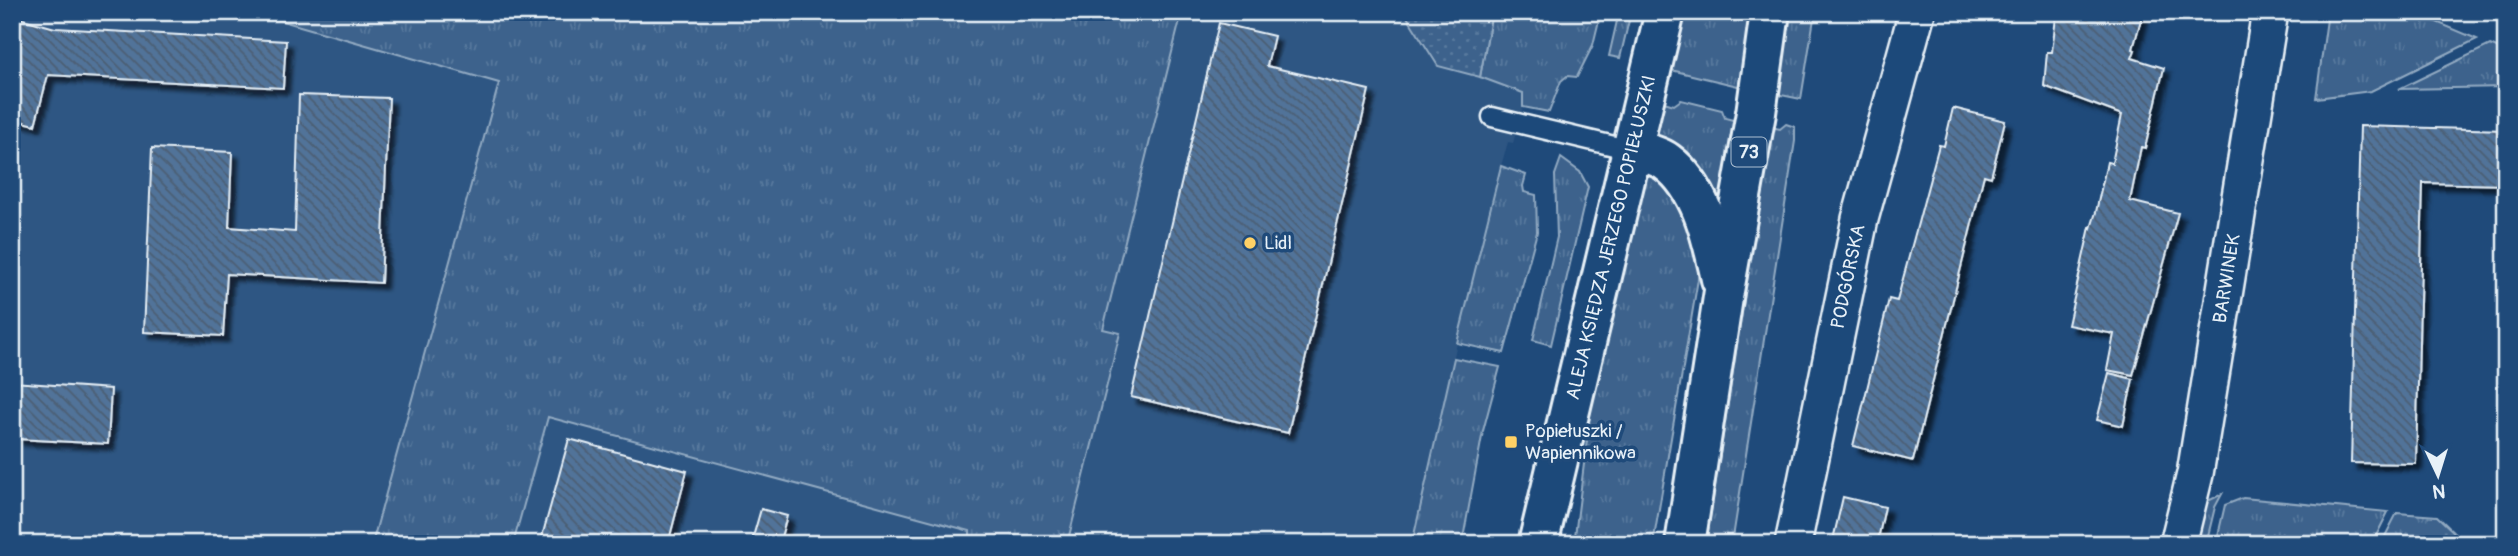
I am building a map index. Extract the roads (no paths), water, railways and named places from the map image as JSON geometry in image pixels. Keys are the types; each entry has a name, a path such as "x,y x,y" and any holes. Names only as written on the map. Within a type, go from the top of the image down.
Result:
{"main road":[{"name":"ALEJA KSIĘDZA JERZEGO POPIEŁUSZKI","path":"1538,544 1665,12"},
{"name":"73","path":"1685,544 1724,291 1756,113 1770,12"},
{"path":"1630,150 1654,155 1666,162 1688,185 1710,232 1724,291"}],"street":[{"name":"PODGÓRSKA","path":"1793,544 1860,219 1917,12"},
{"name":"BARWINEK","path":"2178,544 2195,474 2270,12"}],"lane":[{"path":"1492,117 1630,150"}],"place":[{"name":"Lidl","path":"1250,243"},
{"name":"Popiełuszki / Wapiennikowa","path":"1511,442"}]}
